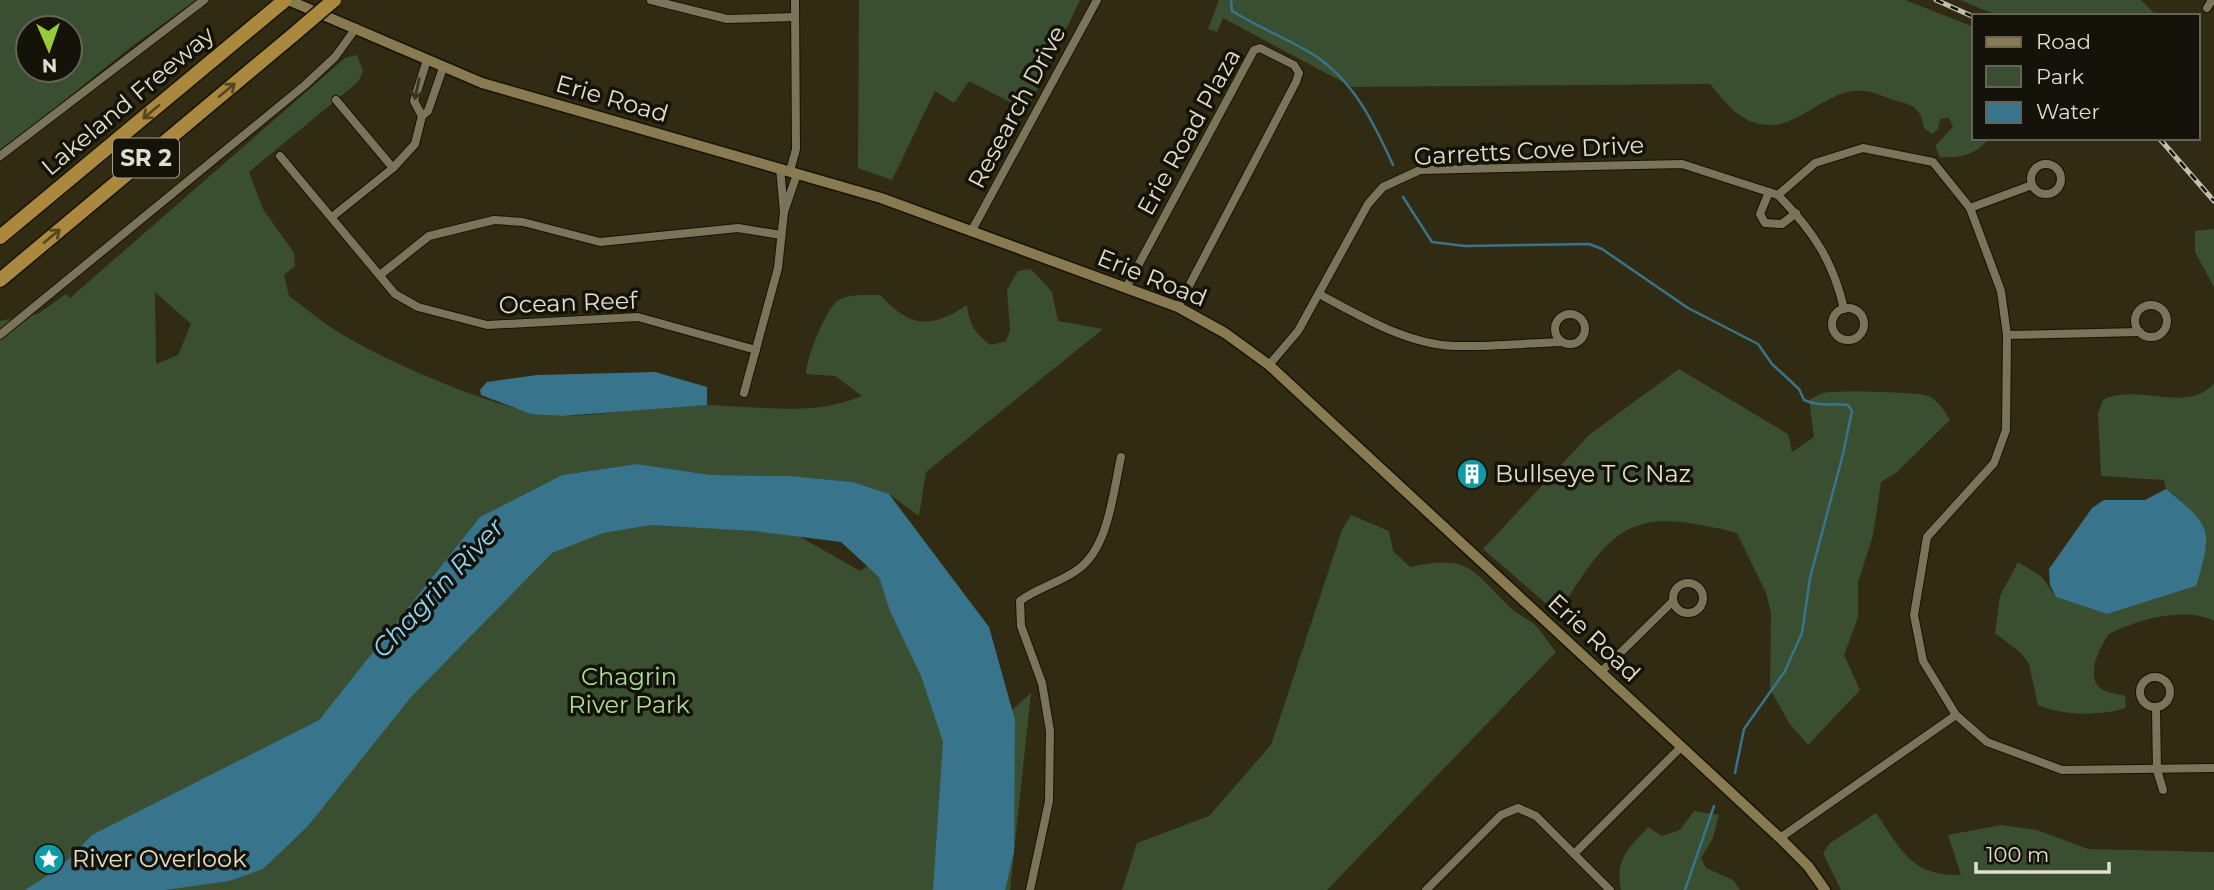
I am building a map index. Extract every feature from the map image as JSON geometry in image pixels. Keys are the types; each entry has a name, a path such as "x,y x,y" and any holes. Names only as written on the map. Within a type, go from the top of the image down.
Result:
{"highway":[{"name":"Lakeland Freeway","path":"0,237 287,0"},
{"name":"SR 2","path":"0,280 334,0"}],"street":[{"path":"0,156 204,0"},
{"name":"Erie Road","path":"287,0 443,68 522,95 881,198 1178,307 1225,332 1269,365 1780,838 1808,866 1825,890"},
{"path":"651,0 727,19 795,17"},
{"path":"744,393 775,288 789,171 796,149 795,0"},
{"name":"Research Drive","path":"971,232 1097,0"},
{"path":"0,335 305,85 335,57 356,28"},
{"name":"Erie Road Plaza","path":"1126,288 1254,50 1260,48 1294,65 1299,73 1178,307"},
{"path":"422,116 414,102 427,60"},
{"path":"332,217 393,168 415,144 422,116 428,111 443,68"},
{"path":"336,100 393,168"},
{"path":"1796,213 1782,224 1765,223 1760,214 1774,194 1815,163 1863,148 1933,162 1970,208 2001,291 2007,335 2006,430 1994,463 1927,537 1914,615 1923,661 1956,715 1987,742 2062,770 2214,768"},
{"name":"Ocean Reef","path":"280,156 405,301 487,325 638,317 756,349"},
{"name":"Garretts Cove Drive","path":"1269,365 1298,331 1368,204 1383,187 1420,170 1682,164 1774,194"},
{"path":"784,212 789,171"},
{"path":"1970,208 2032,185"},
{"path":"1774,194 1796,213 1819,242 1840,290 1844,309"},
{"path":"380,275 429,236 494,220 523,222 600,242 738,228 781,235"},
{"path":"1319,294 1379,326 1434,343 1454,346 1562,342"},
{"path":"1844,309 1855,310 1864,323 1861,334 1852,340 1842,340 1832,328 1833,318 1844,309"},
{"path":"2007,335 2140,332"},
{"path":"1030,890 1049,801 1050,731 1042,683 1021,626 1020,601 1037,589 1076,571 1093,555 1109,512 1121,457"},
{"path":"1601,672 1673,601"},
{"path":"2155,708 2157,770 2164,790"},
{"path":"1780,838 1956,715"},
{"path":"1574,854 1681,747"},
{"path":"1426,890 1508,810 1518,808 1536,816 1610,890"}],"green space":[{"path":"0,0 196,0 131,47 0,152"},
{"path":"859,0 1080,0 1027,111 969,81 954,103 935,91 892,180 858,168"},
{"path":"1219,0 1905,0 1972,26 1972,140 1987,140 1968,154 1940,157 1935,146 1953,127 1949,118 1940,119 1938,129 1932,134 1924,128 1919,112 1912,106 1866,91 1844,93 1791,120 1770,125 1742,117 1710,84 1352,87 1223,18 1217,32 1208,29"},
{"path":"1960,0 2141,0 2155,14 1994,14"},
{"name":"Chagrin River Park","path":"357,55 363,71 358,82 249,172 263,209 294,253 295,266 284,275 289,296 330,327 365,347 420,374 483,398 540,414 562,416 683,405 802,409 842,403 862,396 835,376 806,374 818,333 829,311 840,299 880,295 901,314 921,321 942,318 967,305 974,328 991,345 1006,341 1010,331 1007,290 1018,271 1031,269 1052,292 1058,321 1103,329 926,472 919,516 889,494 853,482 789,476 711,475 637,464 562,475 480,517 319,720 271,745 300,776 480,529 746,506 860,571 901,544 993,727 1031,693 1010,890 0,890 0,321 38,314 66,294 70,298 345,58","holes":["155,292 191,324 178,355 156,364"]},
{"path":"2214,229 2214,287 2195,252 2195,231"},
{"path":"1679,369 1788,434 1792,452 1814,437 1809,400 1824,393 1877,392 1928,396 1938,403 1950,420 1896,473 1881,482 1873,535 1858,583 1858,617 1844,655 1860,690 1808,745 1789,723 1770,689 1771,613 1766,593 1737,533 1672,521 1648,523 1628,530 1611,542 1594,560 1558,614 1483,549 1589,435"},
{"path":"2214,383 2214,621 2189,615 2175,615 2146,620 2109,634 2095,662 2094,678 2103,690 2125,696 2126,708 2082,714 2038,705 2029,664 2021,653 1995,633 2000,596 2018,562 2042,577 2056,597 2107,614 2196,586 2181,501 2166,489 2164,480 2101,476 2098,413 2103,400 2130,394 2190,397 2203,392"},
{"path":"1351,515 1389,531 1393,551 1410,567 1447,562 1470,569 1513,610 1536,626 1556,652 1327,890 1122,890 1137,843 1209,816 1271,745 1342,530"},
{"path":"1694,811 1719,815 1713,838 1701,858 1706,868 1733,880 1740,890 1621,890 1620,870 1625,855 1648,827 1662,836 1680,830"},
{"path":"1876,813 1909,858 1930,871 1961,875 1948,835 2001,825 2037,830 2088,849 2214,852 2214,890 1841,890 1823,853 1830,843"}],"water":[{"path":"655,372 707,387 707,405 562,416 531,414 481,395 480,390 487,382 537,375"},
{"name":"Chagrin River","path":"637,464 711,475 790,476 853,482 889,494 989,627 1015,720 1014,852 1005,890 933,890 943,742 921,676 890,611 879,577 841,542 755,531 651,525 603,533 552,553 411,697 308,826 263,869 229,881 165,890 25,890 62,866 92,835 319,720 480,517 562,475"},
{"path":"2166,489 2192,511 2204,529 2205,551 2196,586 2107,614 2056,597 2050,585 2049,569 2092,508 2104,500 2145,500"}],"waterway":[{"path":"1231,0 1232,11 1314,55 1340,77 1370,118 1393,165"},
{"path":"1403,197 1432,242 1465,246 1589,244 1602,249 1688,308 1758,344 1772,364 1799,389 1804,400 1820,404 1848,405 1852,411 1810,578 1802,633 1785,671 1744,729 1735,773"},
{"path":"1685,890 1714,806"}],"railway":[{"path":"1936,0 1972,16"},
{"path":"2161,140 2214,201"}],"place":[{"name":"Bullseye T C Naz","path":"1472,474"},
{"name":"River Overlook","path":"49,859"}]}
